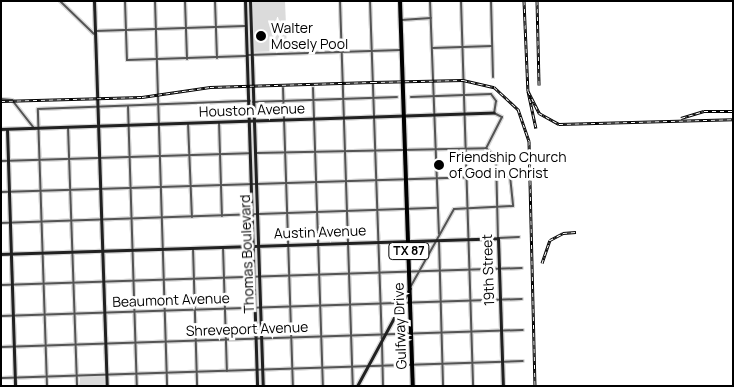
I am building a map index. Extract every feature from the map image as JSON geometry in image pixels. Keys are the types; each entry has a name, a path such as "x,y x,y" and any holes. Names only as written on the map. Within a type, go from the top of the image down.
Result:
{"main road":[{"path":"94,1 107,386"},
{"path":"245,1 253,121"},
{"path":"249,55 250,1"},
{"name":"TX 87","path":"400,1 404,116"},
{"name":"Houston Avenue","path":"1,129 494,113"},
{"name":"Gulfway Drive","path":"404,116 413,386"},
{"name":"Thomas Boulevard","path":"253,121 263,386"},
{"name":"Thomas Boulevard","path":"253,121 250,153 257,386"},
{"path":"7,129 15,386"},
{"name":"Austin Avenue","path":"1,254 498,238"},
{"name":"19th Street","path":"498,238 503,386"},
{"path":"357,386 382,340 383,334 410,288"}],"street":[{"path":"60,1 96,33 125,30 247,26"},
{"path":"65,1 65,6"},
{"path":"124,1 127,60 402,50"},
{"path":"155,1 167,386"},
{"path":"185,1 187,59"},
{"path":"215,1 217,58"},
{"path":"340,1 353,386"},
{"path":"370,1 380,303 383,334"},
{"path":"430,1 443,386"},
{"path":"460,1 473,386"},
{"path":"491,1 493,77"},
{"path":"401,20 431,18"},
{"path":"432,48 492,46"},
{"path":"283,88 293,386"},
{"path":"313,88 323,386"},
{"path":"411,97 494,96 494,113"},
{"path":"47,386 42,222 36,128 38,109 397,97"},
{"path":"1,98 12,100 36,128"},
{"path":"128,106 137,386"},
{"name":"Houston Avenue","path":"486,148 502,117 494,113"},
{"path":"219,122 222,216"},
{"path":"188,123 192,217"},
{"path":"68,127 77,386"},
{"path":"1,161 466,146 486,148"},
{"name":"19th Street","path":"486,148 495,155 498,238"},
{"path":"1,192 510,176 513,206 467,208 452,211 438,234"},
{"path":"1,223 437,208"},
{"name":"Austin Avenue","path":"498,238 519,237"},
{"path":"410,288 437,240"},
{"path":"223,247 227,371"},
{"path":"193,248 197,386"},
{"path":"1,285 522,268"},
{"name":"Beaumont Avenue","path":"1,316 522,299"},
{"name":"Shreveport Avenue","path":"1,347 524,330"},
{"path":"382,340 383,386"},
{"path":"2,378 523,361"}],"shaded area":[{"path":"252,1 285,1 287,51 254,52"},
{"path":"105,376 106,385 79,386 80,377"}],"railway":[{"path":"524,1 528,91 536,128"},
{"path":"537,1 539,85"},
{"path":"1,101 142,97 210,87 373,82 463,80 494,87 518,109 529,141 535,386"},
{"path":"528,91 539,113 559,124 733,119"},
{"path":"681,118 704,111 733,111"},
{"path":"542,263 550,240 563,233 576,232"}],"place":[{"name":"Walter Mosely Pool","path":"261,36"},
{"name":"Friendship Church of God in Christ","path":"439,165"}]}
